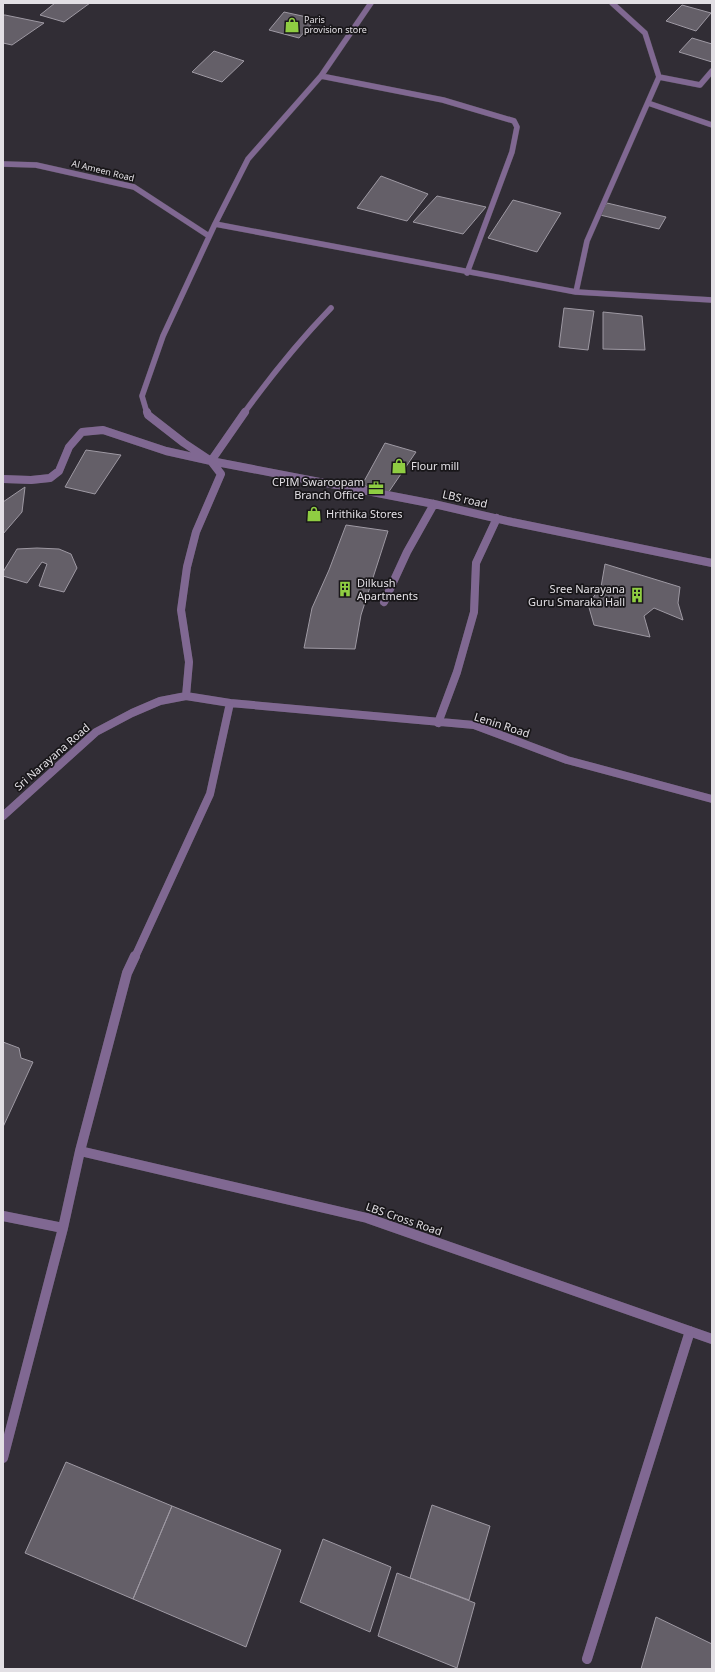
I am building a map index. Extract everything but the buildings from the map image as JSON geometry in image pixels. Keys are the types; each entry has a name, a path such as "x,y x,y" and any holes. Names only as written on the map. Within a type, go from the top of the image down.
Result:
{"street":[{"path":"186,696 189,662 181,610 187,568 196,532 221,474 211,461 184,443 148,415 142,396 162,336 209,236 248,159 321,76 371,3"},
{"path":"576,292 587,240 659,77 645,32 612,3"},
{"path":"659,77 700,85 712,71"},
{"path":"321,76 392,88 481,109 514,121 517,127 512,152 468,273"},
{"path":"648,103 712,125"},
{"name":"Al Ameen Road","path":"3,164 36,164 134,187 209,236"},
{"path":"215,224 468,273 576,292 712,300"},
{"path":"211,461 269,378 302,337 331,308"},
{"name":"LBS road","path":"3,479 31,480 50,478 59,470 69,447 82,432 103,430 166,451 211,461 434,504 712,563"},
{"path":"384,602 398,568 414,537 434,504"},
{"path":"438,723 457,672 474,612 476,563 497,518"},
{"name":"Sri Narayana Road","path":"3,816 96,732 132,713 160,701 186,696 230,703"},
{"path":"3,1458 63,1228 80,1151 127,973 210,794 230,703"},
{"name":"Lenin Road","path":"230,703 438,723 474,725 567,760 712,799"},
{"name":"LBS Cross Road","path":"80,1151 367,1218 712,1339"},
{"path":"3,1216 63,1228"},
{"path":"587,1659 690,1331"}],"place":[{"name":"Paris provision store","path":"292,25"},
{"name":"Flour mill","path":"399,466"},
{"name":"CPIM Swaroopam Branch Office","path":"376,488"},
{"name":"Hrithika Stores","path":"314,514"},
{"name":"Dilkush Apartments","path":"345,589"},
{"name":"Sree Narayana Guru Smaraka Hall","path":"637,595"}]}
